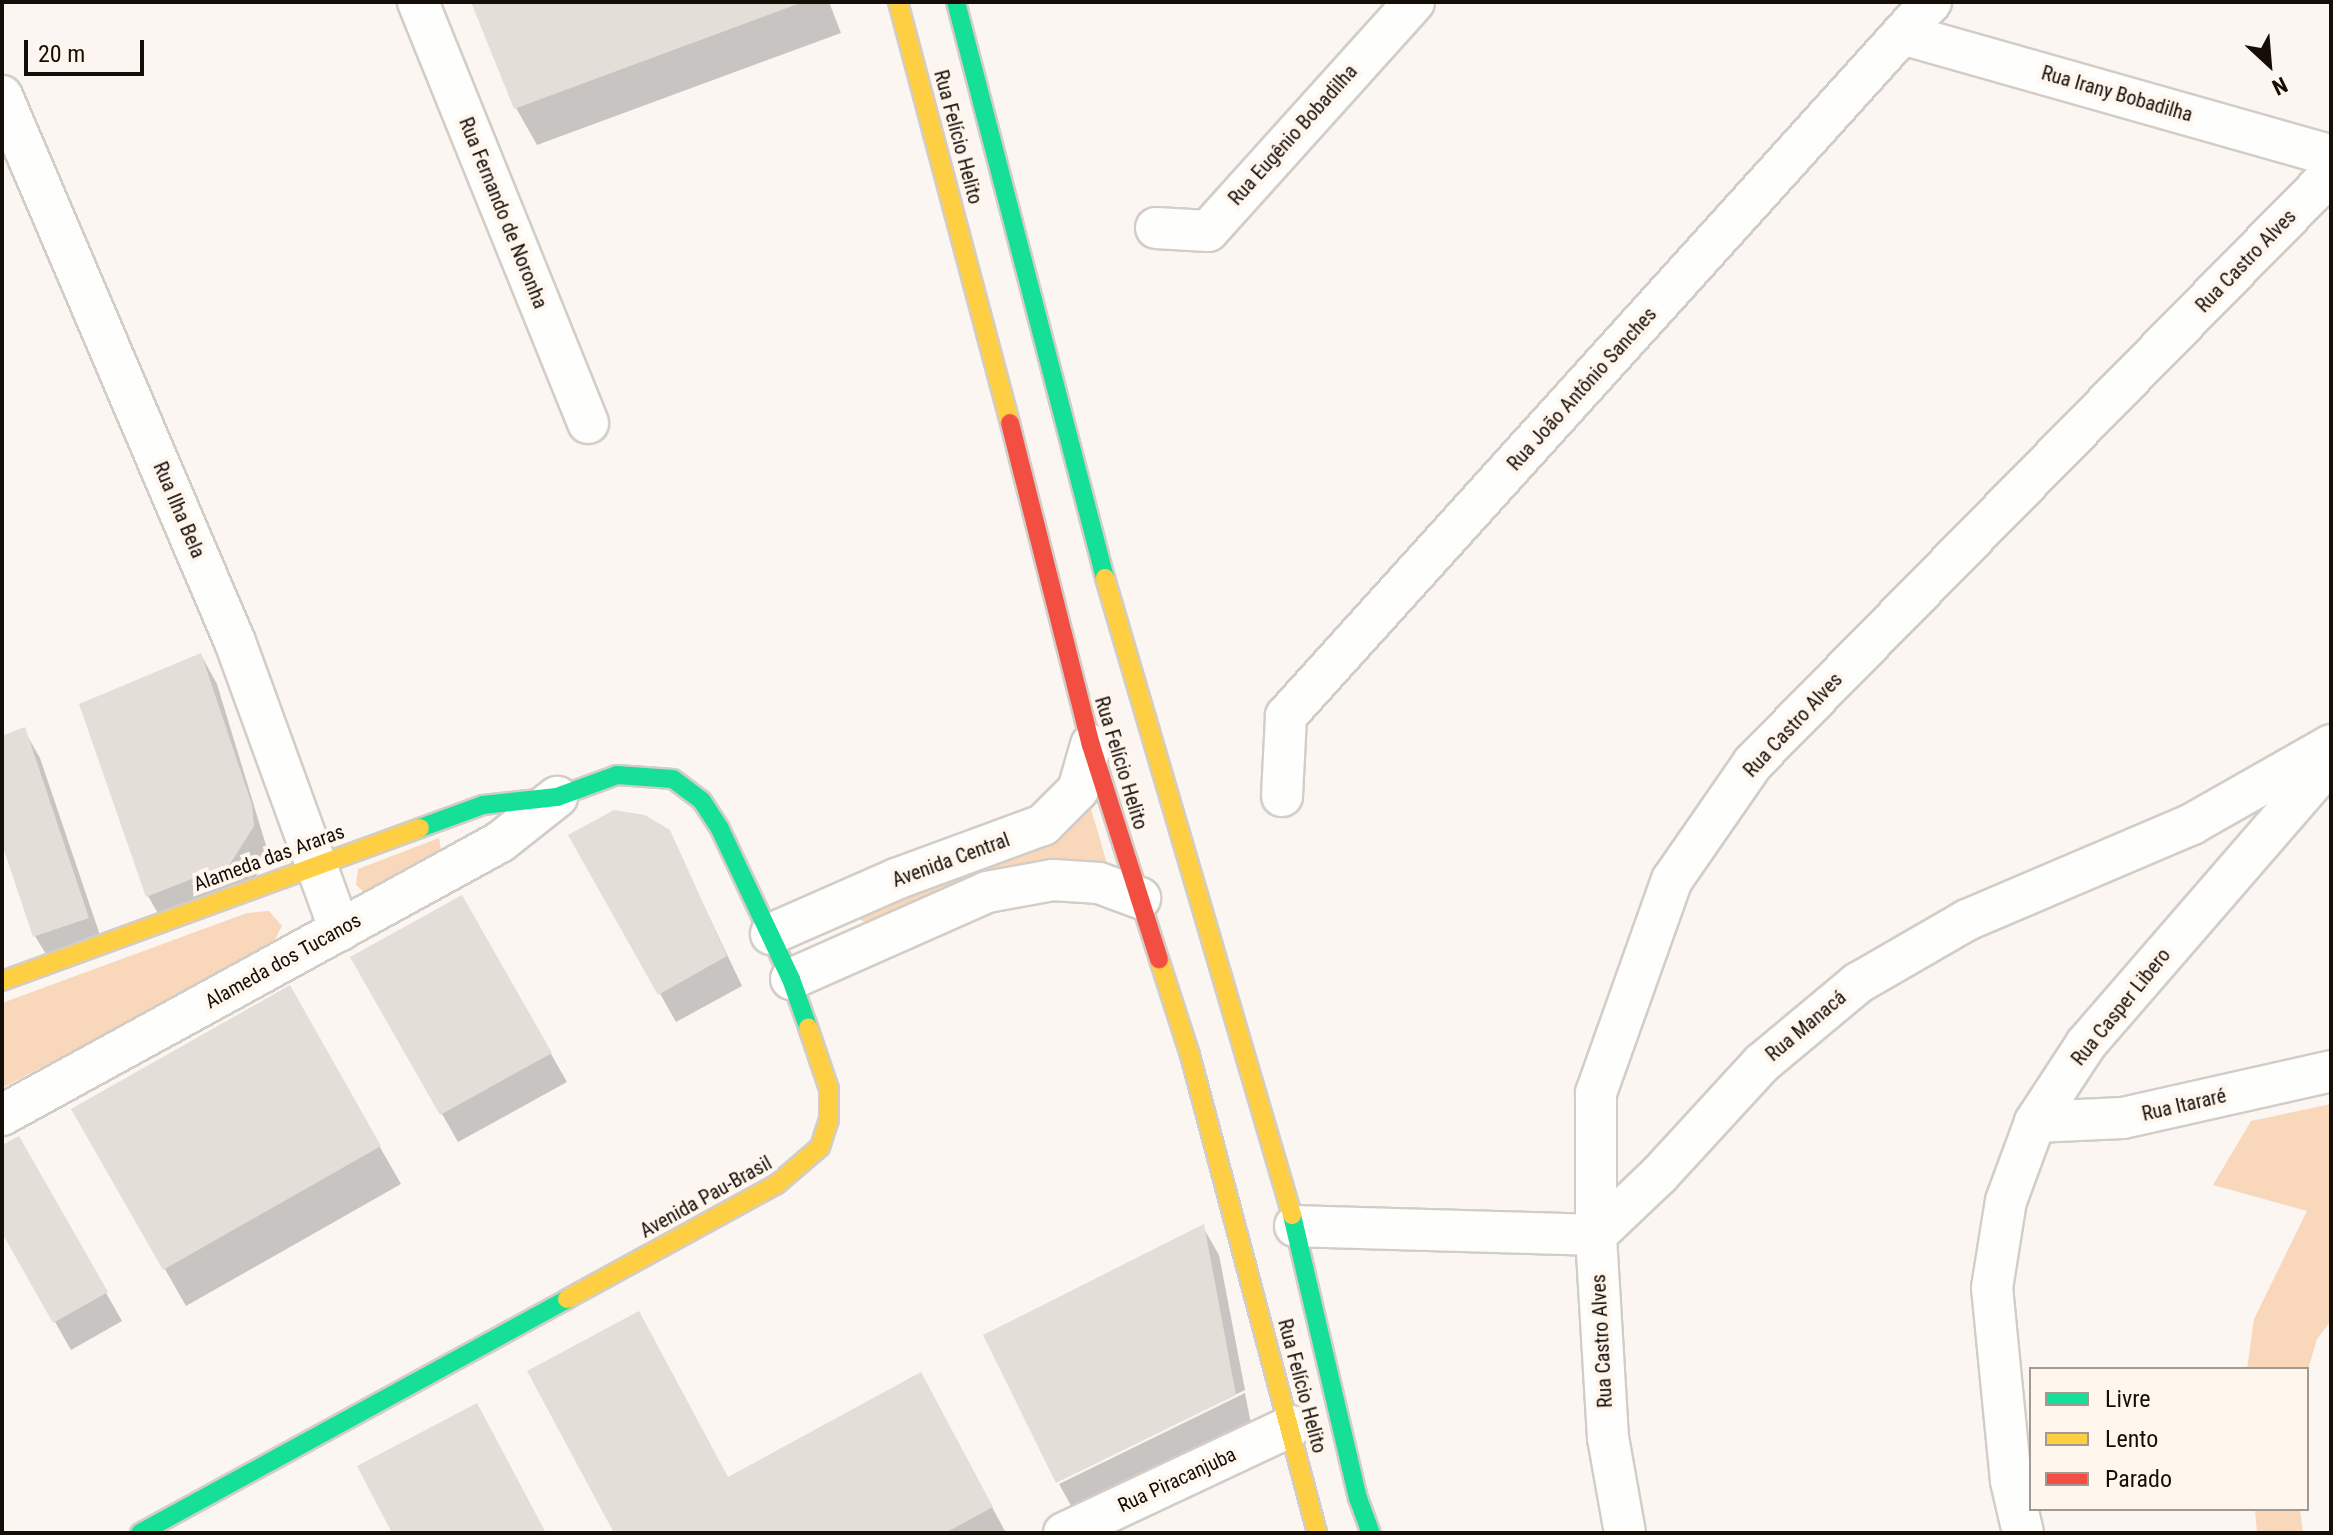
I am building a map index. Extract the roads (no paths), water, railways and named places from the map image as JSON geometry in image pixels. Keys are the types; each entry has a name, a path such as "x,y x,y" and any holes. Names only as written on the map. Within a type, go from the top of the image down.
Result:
{"main road":[{"name":"Rua Felício Helito","path":"898,2 1091,745 1190,1055 1317,1533"},
{"name":"Rua Felício Helito","path":"956,2 1023,245 1086,512 1295,1226 1358,1498 1371,1533"},
{"name":"Avenida Pau-Brasil","path":"140,1533 777,1184 802,1166 820,1147 829,1120 829,1089 791,979 702,801 673,779 617,775 557,797"},
{"name":"Alameda das Araras","path":"2,981 311,864 483,805 557,797"}],"street":[{"name":"Rua Fernando de Noronha","path":"418,2 588,423"},
{"name":"Rua Eugênio Bobadilha","path":"1156,228 1208,231 1414,2"},
{"name":"Rua João Antônio Sanches","path":"1282,796 1286,716 1931,2"},
{"name":"Rua Irany Bobadilha","path":"1902,34 2331,155"},
{"name":"Rua Ilha Bela","path":"2,96 235,642 311,864 340,931"},
{"name":"Rua Castro Alves","path":"1625,1533 1608,1438 1596,1235 1596,1093 1672,880 1753,763 2331,174"},
{"name":"Avenida Central","path":"771,934 896,879 1043,825 1078,790 1091,745"},
{"name":"Rua Manacá","path":"1596,1235 1659,1175 1762,1063 1858,983 1967,920 2192,824 2331,745"},
{"name":"Rua Casper Libero","path":"2023,1533 2011,1481 1992,1288 2006,1201 2035,1122 2086,1044 2331,761"},
{"name":"Alameda dos Tucanos","path":"2,1115 500,842 557,797"},
{"path":"791,979 987,892 1053,880 1099,883 1140,898"},
{"name":"Rua Itararé","path":"2035,1122 2123,1118 2331,1071"},
{"path":"1295,1226 1596,1235"},
{"name":"Rua Piracanjuba","path":"1064,1533 1291,1426"}]}
